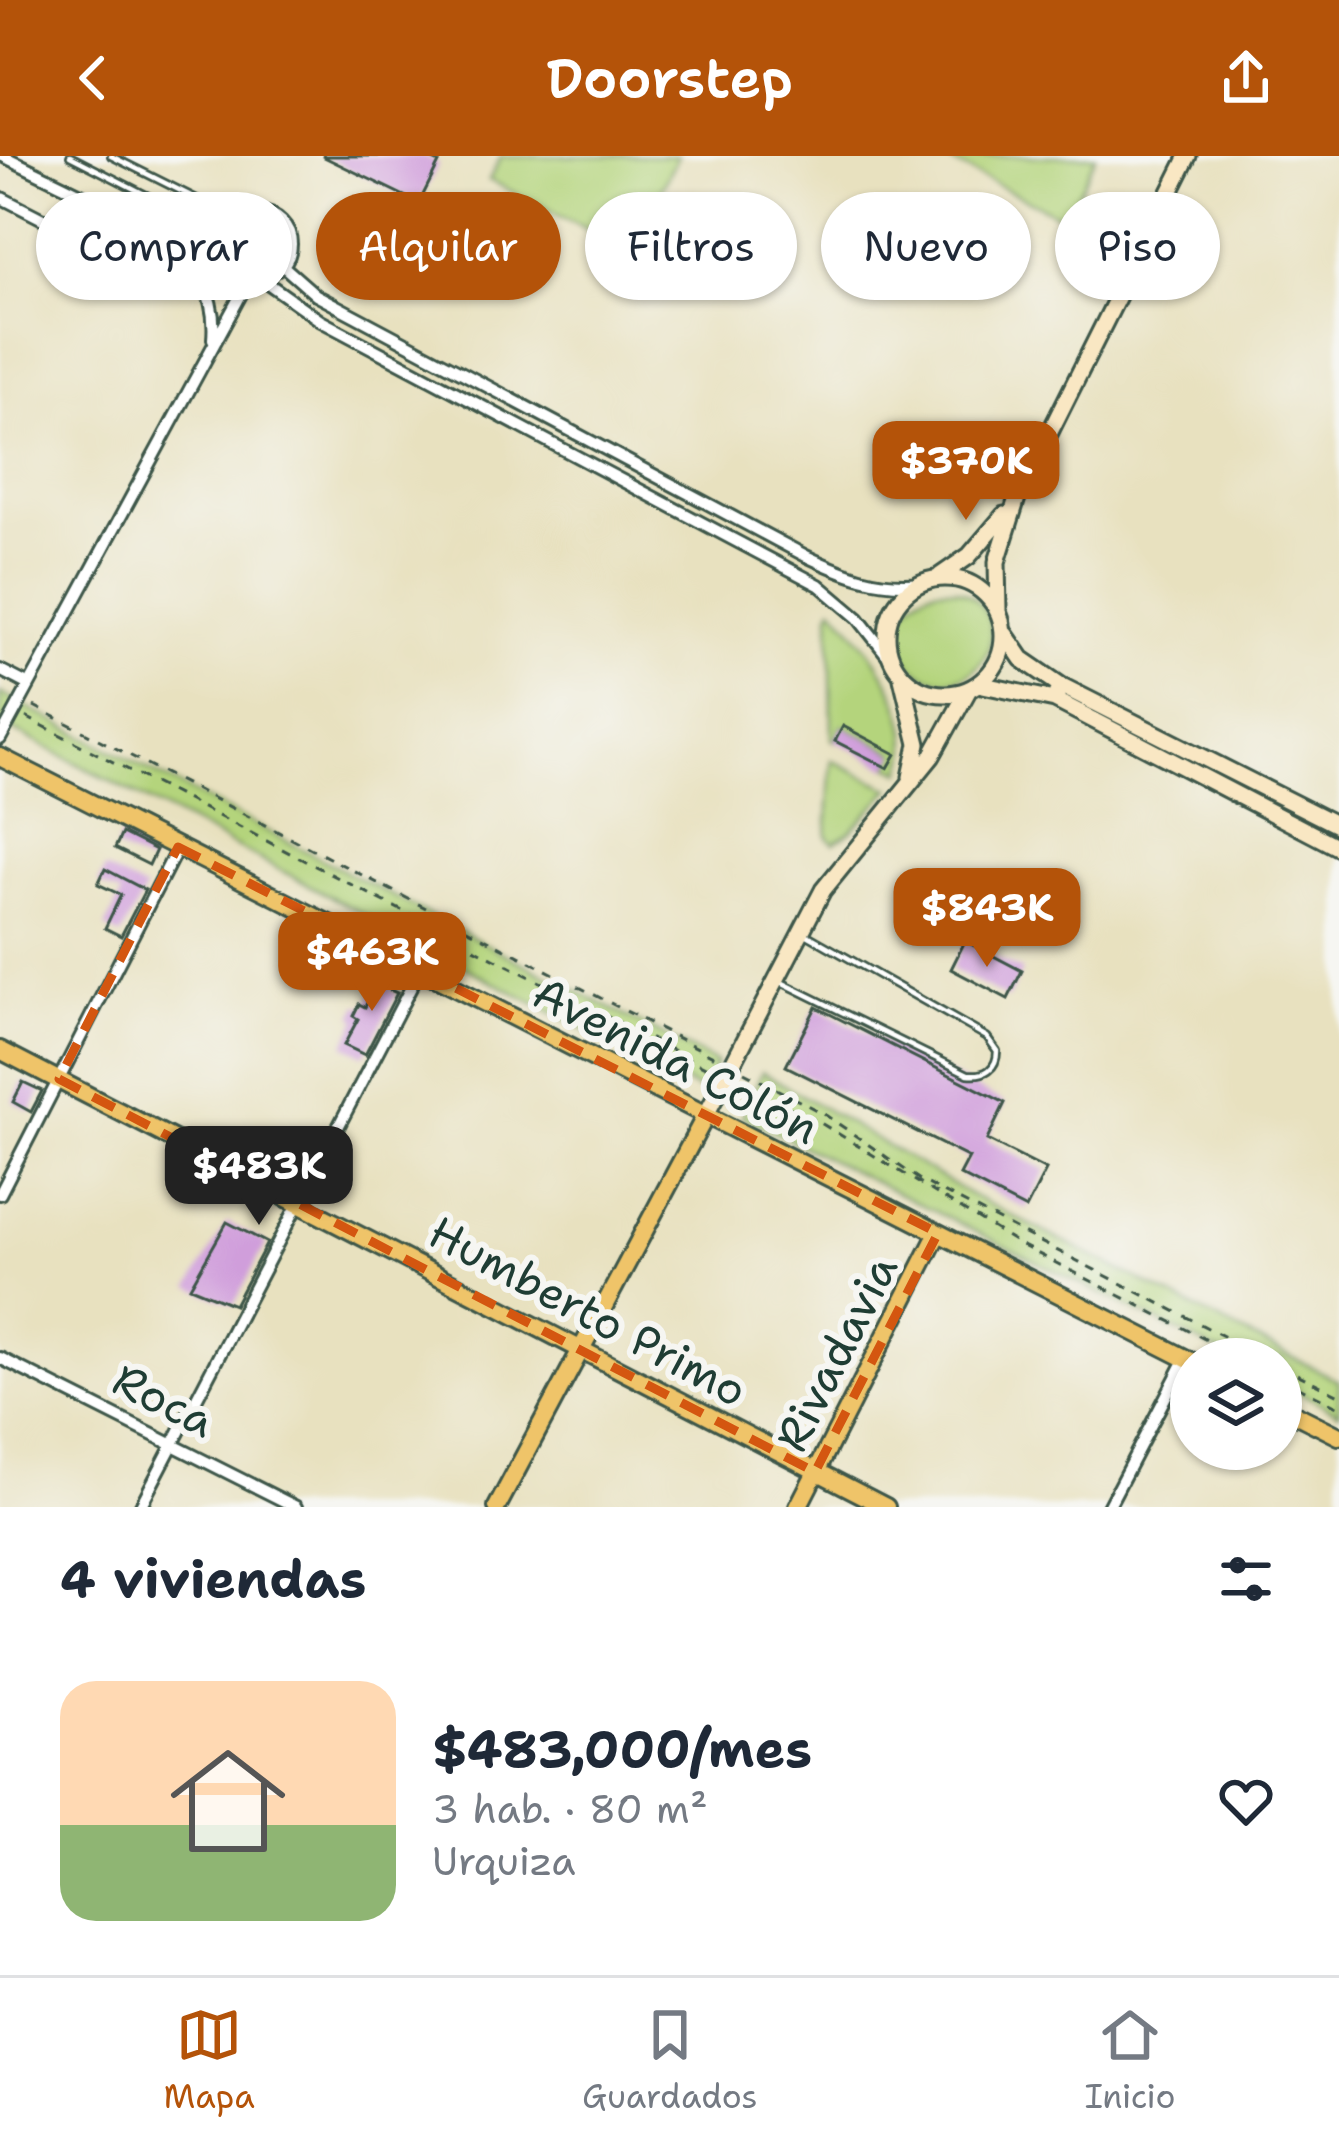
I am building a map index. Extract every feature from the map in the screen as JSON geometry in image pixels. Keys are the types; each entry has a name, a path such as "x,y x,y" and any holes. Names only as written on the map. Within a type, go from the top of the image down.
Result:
{"main road":[{"name":"Avenida Colón","path":"0,757 1170,1350"},
{"name":"Humberto Primo","path":"0,1049 886,1507"},
{"path":"497,1507 706,1115"},
{"name":"Rivadavia","path":"798,1507 938,1233"},
{"path":"1302,1417 1339,1436"}],"street":[{"path":"3,156 77,192"},
{"path":"1188,156 1017,498 997,562 998,610 1004,633 1022,659 1058,693 1339,848"},
{"path":"0,196 36,215"},
{"path":"292,274 316,295 806,556 891,585 954,578 972,584 998,610"},
{"path":"210,300 212,343"},
{"path":"0,739 212,343 240,300"},
{"path":"290,300 321,321 793,569 858,618 914,686 951,694 974,687 1058,693 1339,826"},
{"path":"909,785 918,744 887,644 889,622 898,602 969,556 1017,498"},
{"path":"706,1115 823,890 932,756 974,687 998,662 1004,633"},
{"path":"0,670 29,686"},
{"path":"0,1195 178,847"},
{"path":"140,1507 420,970"},
{"name":"Roca","path":"0,1358 296,1507"},
{"path":"1108,1507 1170,1394"}],"lane":[{"path":"70,156 141,192"},
{"path":"111,156 183,192"},
{"path":"776,979 968,1074 985,1073 994,1065 997,1051 986,1037 801,932"}],"path":[{"path":"18,706 729,1071 824,1114 920,1180 1227,1338"},
{"path":"18,706 729,1071 1018,1244 1203,1338"},
{"path":"1302,1376 1339,1395"},
{"path":"1302,1388 1339,1407"}],"highlighted area":[{"path":"178,847 938,1233 815,1472 59,1079"}],"green space":[{"path":"501,156 678,156 660,192 585,192 585,228 561,216 561,192 513,192 489,180"},
{"path":"939,156 1096,156 1079,192 1055,192 1055,214 1031,202 1031,192 1012,192"},
{"path":"945,588 977,602 991,634 977,666 945,680 913,666 899,634 913,602"},
{"path":"833,607 877,661 899,706 907,751 902,772 890,766 895,753 843,726 832,739"},
{"path":"0,693 716,1063 703,1092 0,723"},
{"path":"832,760 890,789 834,843 827,836"},
{"path":"762,1072 971,1195 1254,1338 1191,1338 742,1116"},
{"path":"1302,1362 1339,1381 1339,1413 1302,1394"}],"building":[{"path":"322,156 424,156 439,163 424,192 396,192"},
{"path":"843,726 896,754 888,768 835,741"},
{"path":"122,833 156,850 149,865 115,848"},
{"path":"105,869 145,890 121,936 105,928 121,895 98,884"},
{"path":"965,941 1022,971 1008,999 951,969"},
{"path":"384,968 397,975 390,990 397,993 365,1055 344,1045 358,1019 353,1016 359,1004 365,1007"},
{"path":"816,1007 1005,1103 987,1140 1046,1170 1026,1209 960,1175 969,1158 786,1066"},
{"path":"23,1082 42,1091 31,1112 13,1102"},
{"path":"227,1222 267,1243 234,1305 190,1287"}]}
